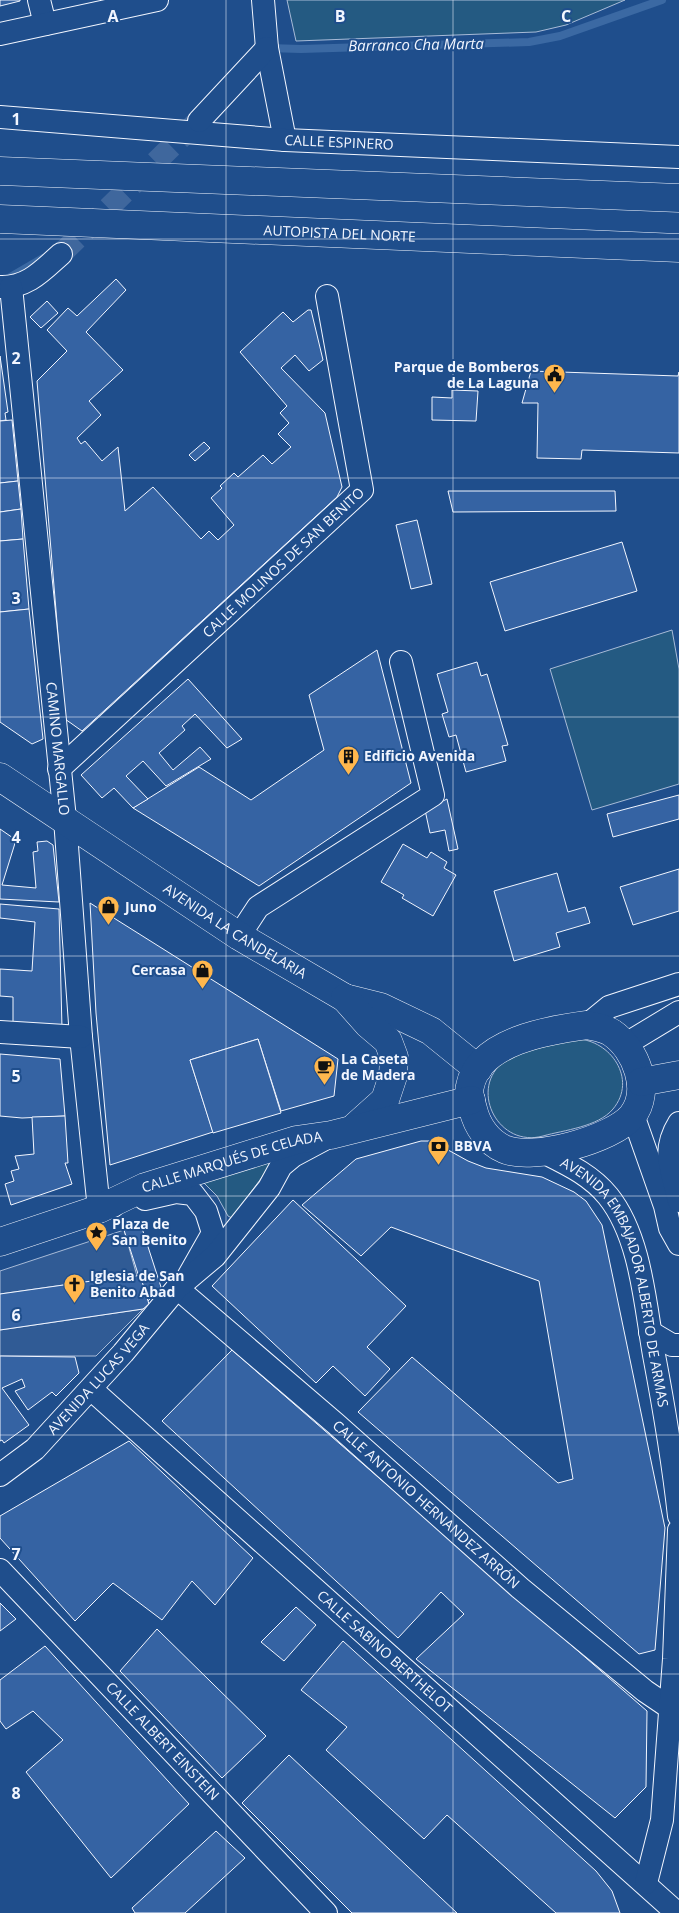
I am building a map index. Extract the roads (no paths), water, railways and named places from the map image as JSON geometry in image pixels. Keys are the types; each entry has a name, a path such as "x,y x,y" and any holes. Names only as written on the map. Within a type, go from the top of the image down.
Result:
{"main road":[{"path":"0,171 679,198"},
{"name":"AUTOPISTA DEL NORTE","path":"0,220 679,248"},
{"name":"AVENIDA LA CANDELARIA","path":"0,777 239,936 345,998 381,1007 431,1031 478,1069"},
{"path":"342,1132 385,1100 393,1076 394,1057 388,1041 368,1024 345,998"},
{"path":"587,1025 610,1032 626,1044 638,1065 641,1082 633,1115 616,1130 543,1152 523,1154 505,1149 488,1138 476,1120 470,1087 478,1069 497,1049 514,1042 569,1027 587,1025"},
{"path":"641,1082 679,1075"},
{"name":"CALLE MARQUÉS DE CELADA","path":"0,1242 99,1209 145,1187 296,1140 342,1132 471,1100"}],"street":[{"path":"39,0 45,24"},
{"path":"0,34 157,0"},
{"path":"263,0 268,48 285,140"},
{"path":"199,121 268,48"},
{"name":"CALLE ESPINERO","path":"0,118 285,140 679,156"},
{"path":"6,287 29,281 60,254"},
{"name":"CAMINO MARGALLO","path":"6,287 65,819 81,1037 99,1209"},
{"name":"CALLE MOLINOS DE SAN BENITO","path":"59,769 362,490 326,296"},
{"path":"239,936 258,907 433,795 401,662"},
{"path":"587,1025 609,1007 679,984"},
{"path":"626,1044 679,1012"},
{"path":"0,1032 81,1037"},
{"path":"633,1115 666,1206 670,1228 679,1244"},
{"path":"679,1124 670,1139 669,1159 679,1201"},
{"name":"AVENIDA LUCAS VEGA","path":"0,1475 35,1449 92,1389 183,1283 215,1256 269,1188 281,1166 293,1156 342,1132"},
{"name":"AVENIDA EMBAJADOR ALBERTO DE ARMAS","path":"543,1152 585,1173 607,1195 620,1213 638,1264 674,1467 679,1516"},
{"name":"AVENIDA LUCAS VEGA","path":"99,1209 176,1192 193,1194 206,1211 213,1233 183,1283"},
{"name":"CALLE ANTONIO HERNANDEZ ARRÓN","path":"183,1283 336,1424 520,1588 645,1691 674,1710"},
{"path":"650,1332 672,1345 679,1345"},
{"name":"CALLE SABINO BERTHELOT","path":"92,1389 596,1842 646,1883 678,1913"},
{"path":"646,1883 662,1820 674,1710 679,1530"},
{"name":"CALLE ALBERT EINSTEIN","path":"0,1570 326,1913"}],"waterway":[{"name":"Barranco Cha Marta","path":"268,48 301,49 529,42 560,36 662,0"},
{"name":"Barranco Cha Marta","path":"7,279 43,258"}],"tunnel":[{"path":"61,254 198,121"}],"place":[{"name":"Parque de Bomberos de La Laguna","path":"555,394"},
{"name":"Edificio Avenida","path":"348,775"},
{"name":"Juno","path":"109,926"},
{"name":"Cercasa","path":"202,989"},
{"name":"La Caseta de Madera","path":"325,1086"},
{"name":"BBVA","path":"438,1165"},
{"name":"Plaza de San Benito","path":"96,1251"},
{"name":"Iglesia de San Benito Abad","path":"74,1303"}]}
